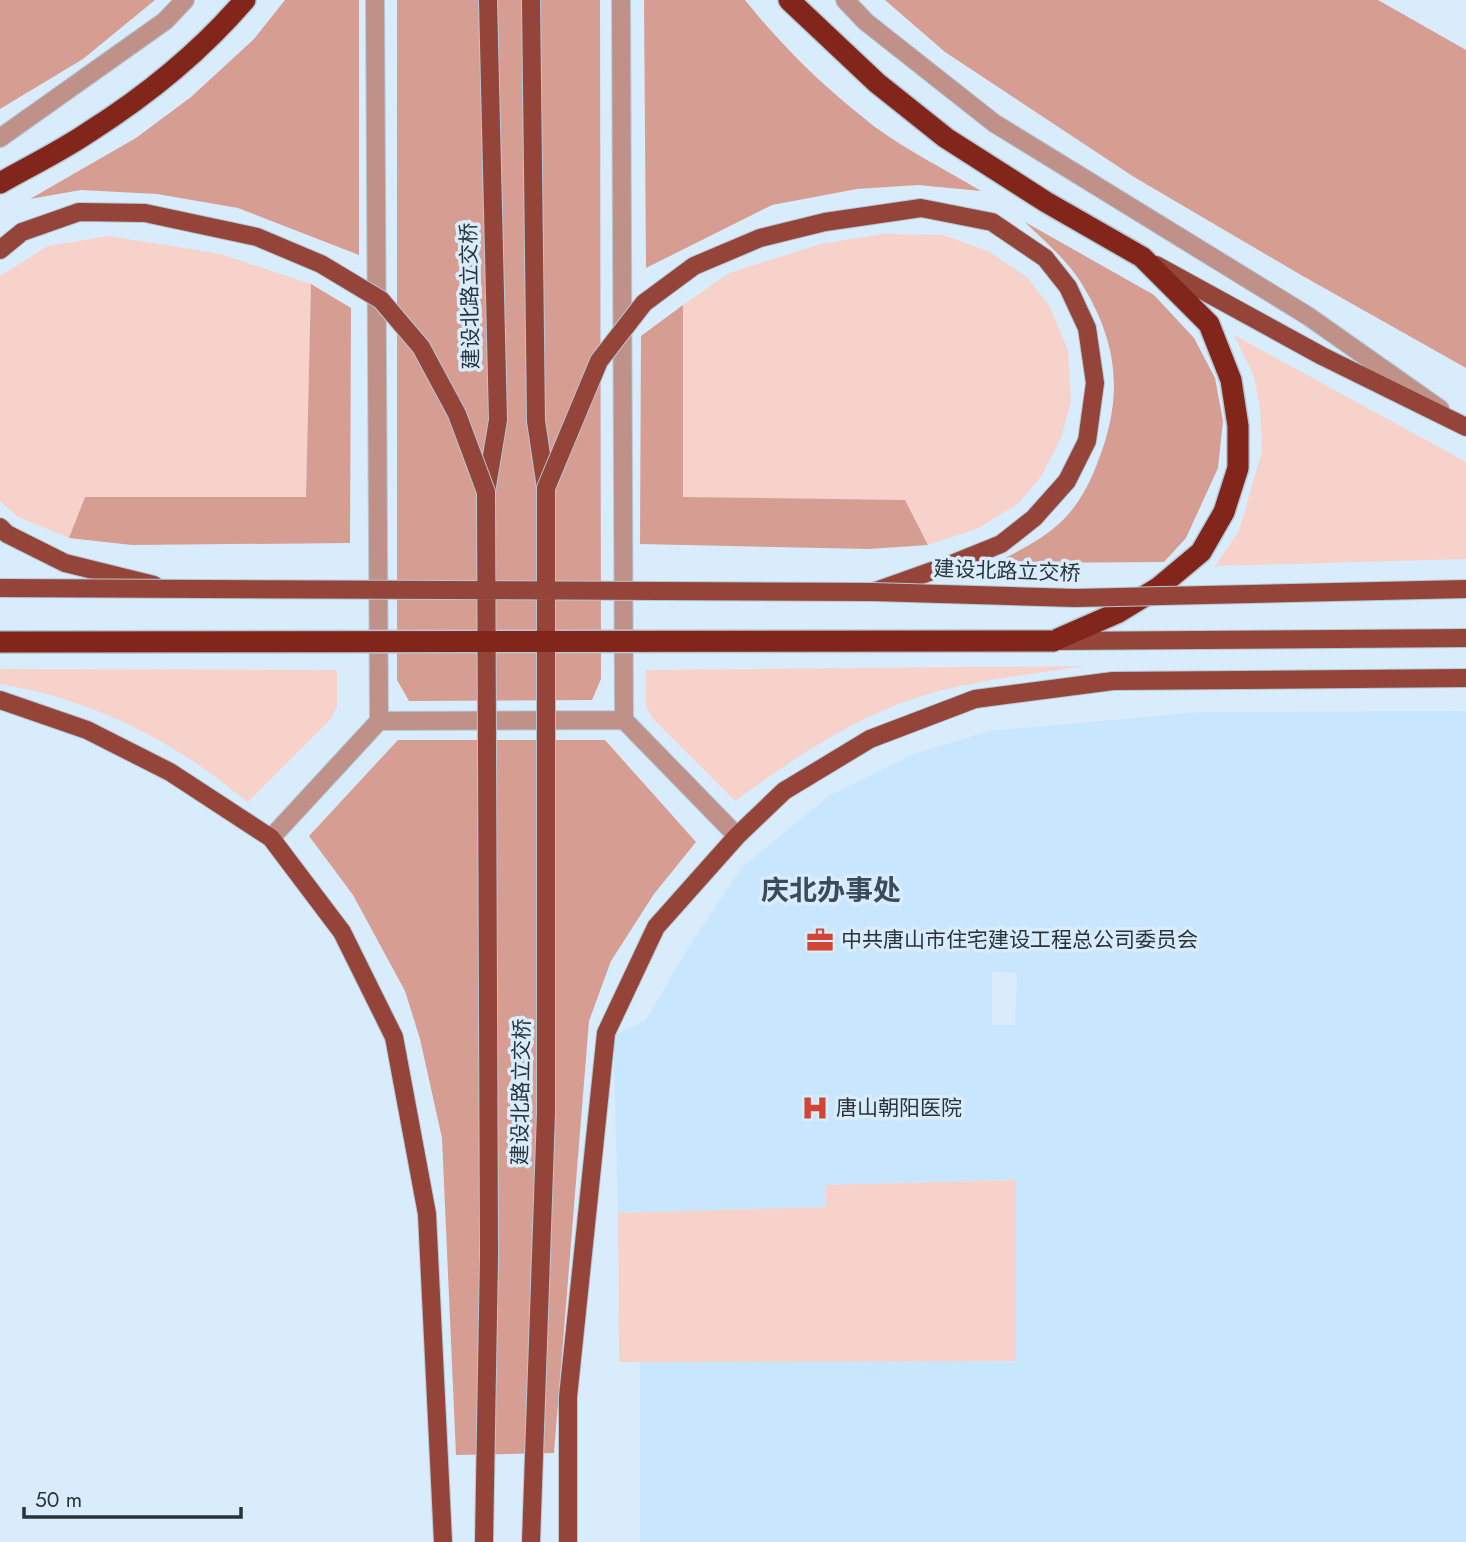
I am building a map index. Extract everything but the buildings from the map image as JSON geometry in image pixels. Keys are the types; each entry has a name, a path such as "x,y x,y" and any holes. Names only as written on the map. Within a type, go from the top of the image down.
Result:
{"highway":[{"path":"0,183 89,133 146,93 225,24 246,0"},
{"path":"0,642 1053,641 1118,613 1152,592 1201,552 1224,512 1237,468 1238,426 1231,380 1209,324 1142,257 1045,202 946,138 877,83 810,23 789,0"}],"main road":[{"name":"建设北路立交桥","path":"484,1542 489,1256 486,492 498,420 488,0"},
{"name":"建设北路立交桥","path":"531,0 536,421 546,488 546,1113 531,1542"},
{"path":"546,488 598,361 644,303 694,266 760,238 825,222 921,208 992,222 1045,258 1068,287 1087,328 1096,383 1087,441 1067,481 1034,518 1001,544 873,592"},
{"path":"0,250 22,232 79,212 145,213 257,237 321,264 381,300 421,347 457,414 486,492"},
{"path":"1142,257 1322,356 1466,427"},
{"path":"0,527 7,534 65,563 174,590"},
{"name":"建设北路立交桥","path":"0,588 873,592 1075,598 1152,592 1466,589"},
{"path":"1053,641 1466,638"},
{"path":"568,1542 568,1397 606,1033 656,928 737,836 784,791 870,739 975,699 1113,681 1466,678"},
{"path":"0,700 87,730 170,772 271,838 342,932 394,1037 427,1214 443,1542"}],"street":[{"path":"0,138 165,21 185,0"},
{"path":"271,838 379,721 375,0"},
{"path":"621,0 624,720 737,836"},
{"path":"845,0 866,22 994,123 1308,316 1466,427"},
{"path":"379,721 624,720"}],"shaded area":[{"path":"0,0 155,0 83,59 0,109"},
{"path":"285,0 359,0 359,255 238,208 157,194 81,190 30,199 136,138 191,97 254,39"},
{"path":"397,0 600,0 601,679 592,700 409,701 397,680"},
{"path":"644,0 745,0 790,52 857,113 901,144 981,191 918,185 857,189 772,205 646,268"},
{"path":"885,0 1378,0 1466,50 1466,368 1134,177 945,52"},
{"path":"1025,222 1154,295 1194,338 1215,378 1223,421 1218,468 1186,538 1164,562 996,563 1032,544 1048,532 1064,519 1079,500 1106,439 1114,393 1110,348 1093,304 1068,265"},
{"path":"883,234 943,235 988,251 1027,277 1050,307 1068,350 1071,401 1061,438 1042,475 1019,503 977,529 928,545 905,500 683,498 683,305 729,273 821,244"},
{"path":"109,236 221,254 311,284 306,497 85,497 69,538 18,517 0,501 0,276 48,246"},
{"path":"311,284 351,308 350,543 132,545 69,538 85,497 306,497"},
{"path":"683,305 683,497 905,500 928,545 869,549 640,544 641,336"},
{"path":"1234,335 1466,462 1466,559 1215,566 1239,531 1262,451 1260,408 1254,376"},
{"path":"1085,666 958,687 891,707 822,742 735,801 653,719 646,706 646,670"},
{"path":"0,669 337,670 337,706 331,719 248,802 186,757 136,728 69,701 0,684"},
{"path":"1466,711 1466,1542 640,1542 640,1361 1016,1180 826,1185 826,1207 618,1213 613,1036 646,1020 688,948 742,867 830,795 911,755 989,731 1202,712","holes":["992,972 1017,973 1015,1025 992,1025"]},
{"path":"398,740 605,740 696,842 654,894 611,961 589,1021 554,1453 456,1455 442,1138 420,1039 405,991 353,895 309,836"},
{"path":"1016,1180 1016,1361 619,1362 618,1213 826,1207 826,1185"}],"place":[{"name":"中共唐山市住宅建设工程总公司委员会","path":"820,940"},
{"name":"唐山朝阳医院","path":"815,1108"}],"district":[{"name":"庆北办事处","path":"831,890"}]}
